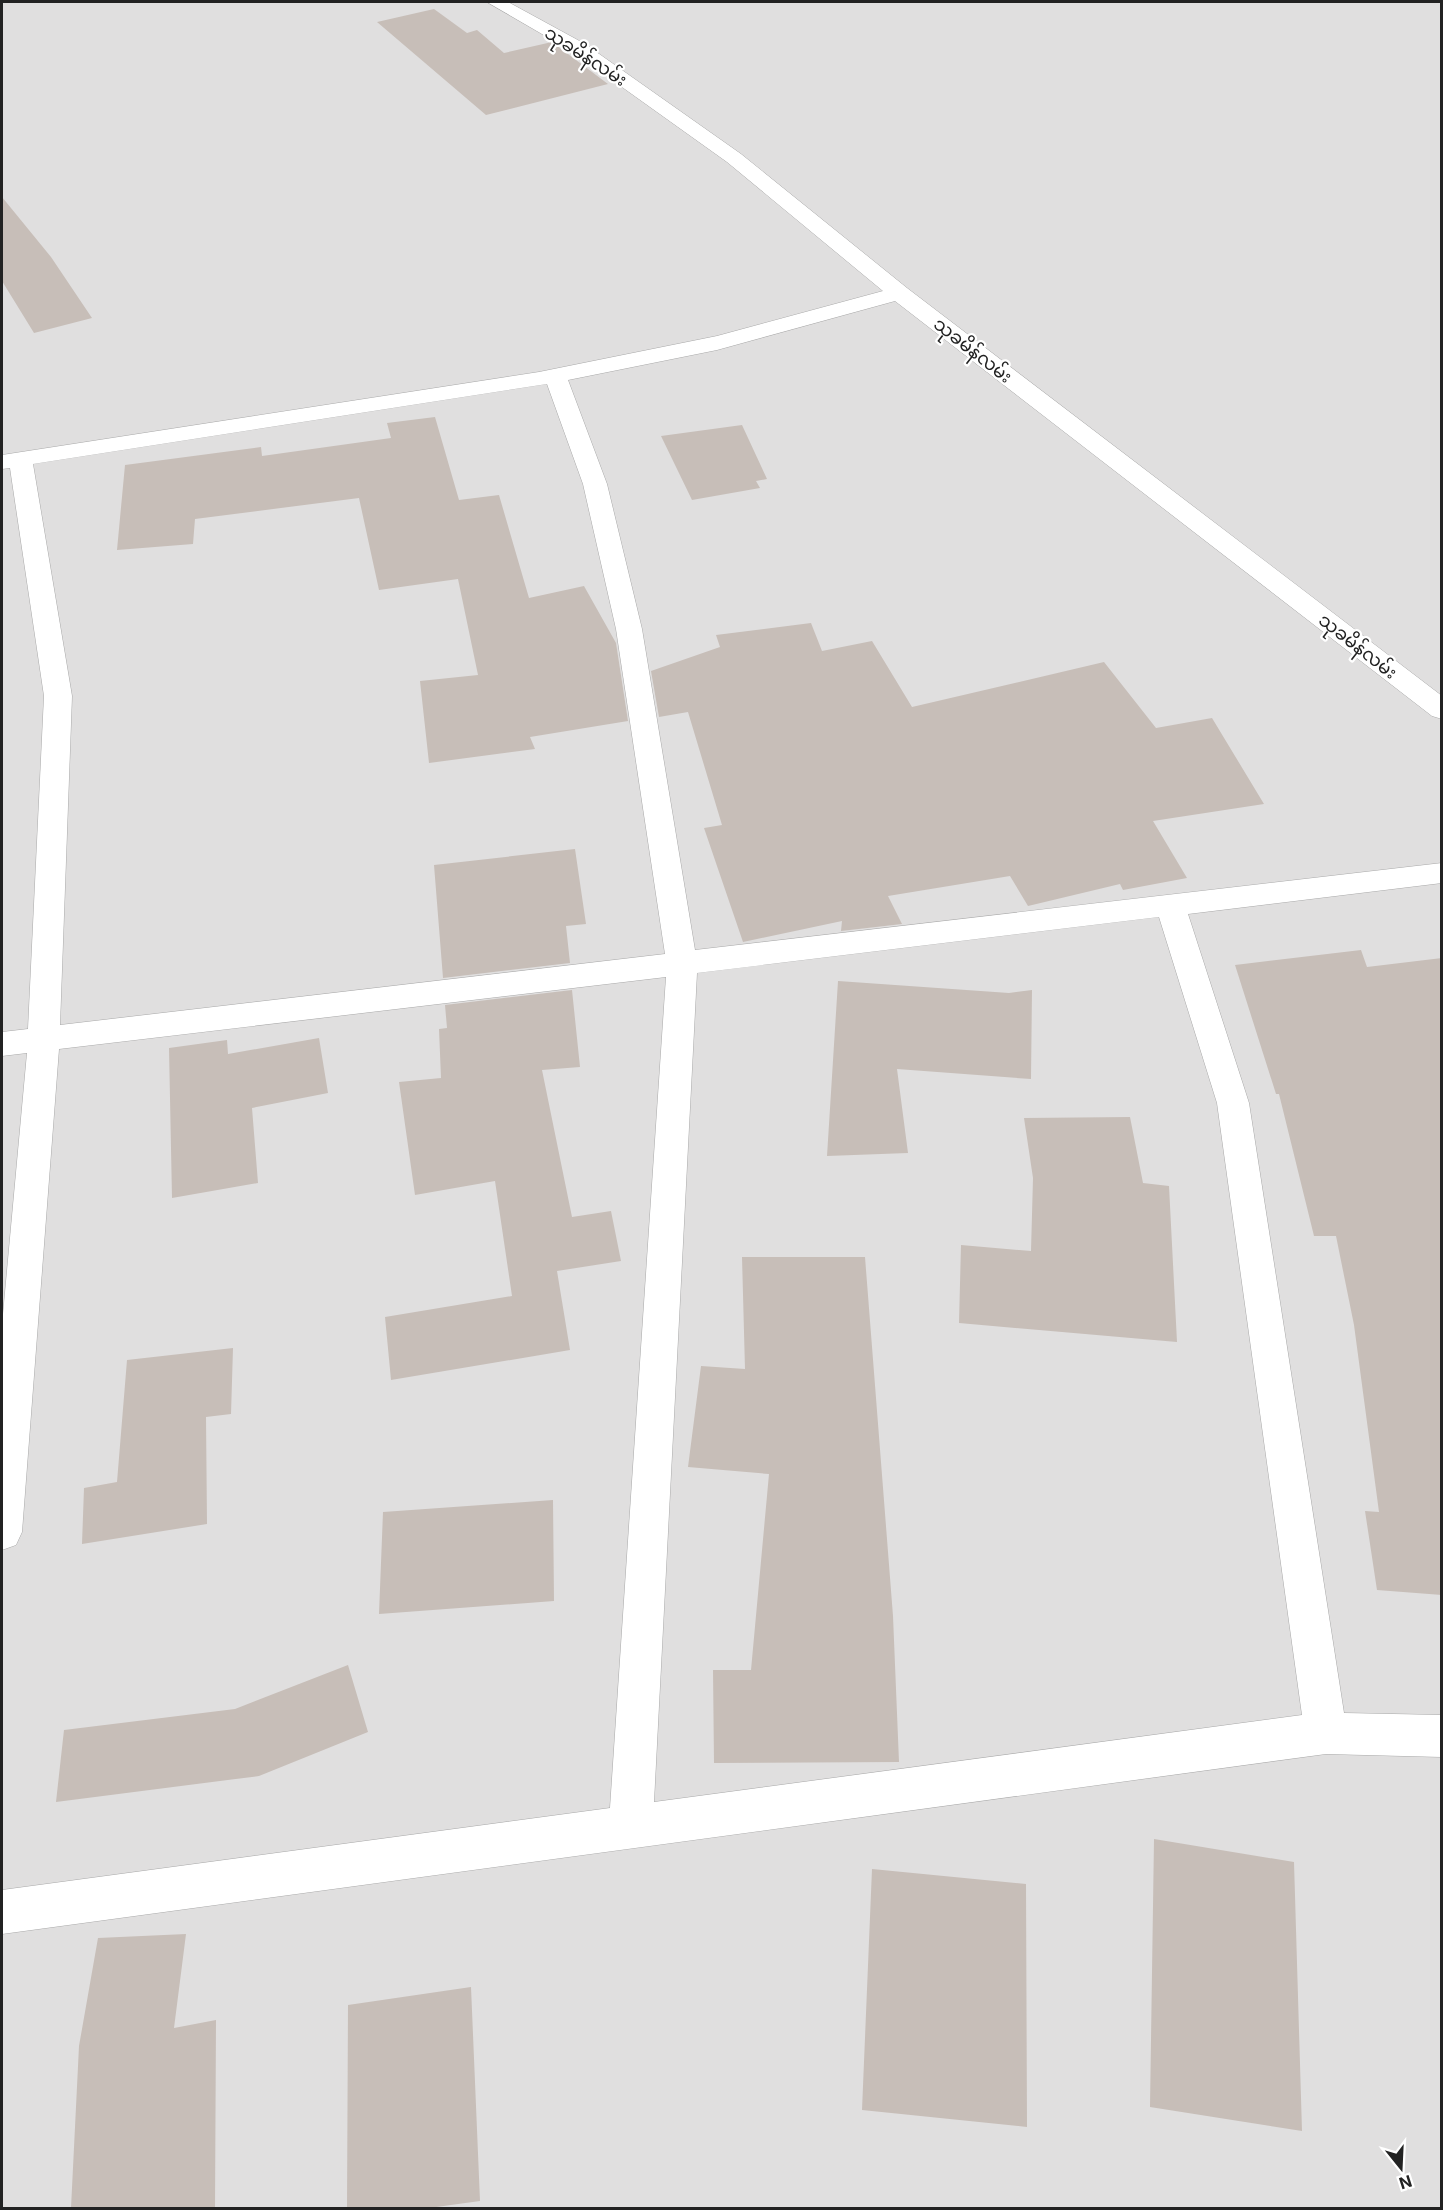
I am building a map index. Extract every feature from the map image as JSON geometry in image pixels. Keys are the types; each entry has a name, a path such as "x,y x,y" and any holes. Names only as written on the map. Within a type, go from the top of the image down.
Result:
{"street":[{"name":"သုခမိန်လမ်း","path":"496,2 579,48 734,158 899,293 1442,710"},
{"path":"2,1532 44,1038 58,696 11,460 272,422 555,374 718,343 899,293"},
{"path":"555,374 595,484 629,628 682,964 631,1826"},
{"path":"2,1044 1442,873"},
{"path":"1170,905 1233,1103 1326,1733"},
{"path":"2,1912 1326,1733 1442,1736"}],"shaded area":[{"path":"2,2 1441,2 1441,2208 2,2208"}],"building":[{"path":"434,9 467,33 477,30 504,53 552,42 608,84 486,115 377,22"},
{"path":"2,197 51,257 92,318 34,333 2,281"},
{"path":"435,417 459,500 499,495 529,598 584,586 616,643 628,721 530,737 535,749 429,763 420,681 478,675 458,579 379,590 359,498 195,519 193,544 117,550 125,465 261,447 262,456 391,438 387,423"},
{"path":"742,425 767,479 756,481 760,488 692,500 661,436"},
{"path":"811,623 822,651 872,641 912,707 1104,662 1156,728 1212,718 1264,804 1153,821 1187,878 1123,890 1120,884 1028,906 1010,876 888,896 902,924 841,931 842,921 743,942 704,828 722,825 688,712 659,717 651,671 720,647 716,635"},
{"path":"575,849 586,924 566,926 570,963 443,978 434,865"},
{"path":"1361,950 1367,967 1442,958 1442,1595 1377,1590 1365,1511 1379,1512 1354,1325 1336,1236 1314,1236 1279,1094 1276,1094 1235,965"},
{"path":"838,981 1009,993 1032,990 1031,1079 897,1069 908,1153 827,1156"},
{"path":"572,990 580,1067 542,1070 572,1217 611,1211 621,1261 557,1271 570,1350 391,1380 385,1317 512,1296 495,1181 415,1195 399,1082 441,1078 439,1029 447,1028 445,1005"},
{"path":"319,1038 328,1093 252,1108 258,1183 172,1198 169,1048 227,1040 228,1054"},
{"path":"1130,1117 1143,1183 1169,1186 1177,1342 959,1323 961,1245 1031,1251 1033,1178 1024,1118"},
{"path":"742,1257 865,1257 893,1616 899,1762 714,1763 713,1670 751,1670 769,1474 688,1467 701,1366 745,1369"},
{"path":"233,1348 231,1414 206,1417 207,1524 82,1544 84,1488 117,1482 127,1360"},
{"path":"553,1500 554,1601 379,1614 383,1512"},
{"path":"348,1665 368,1732 259,1776 56,1802 64,1730 235,1709"},
{"path":"1154,1839 1294,1862 1302,2131 1150,2107"},
{"path":"872,1869 1026,1884 1027,2127 862,2110"},
{"path":"186,1934 174,2028 216,2020 215,2208 71,2208 79,2046 98,1938"},
{"path":"471,1987 480,2201 429,2208 347,2208 348,2005"}]}
